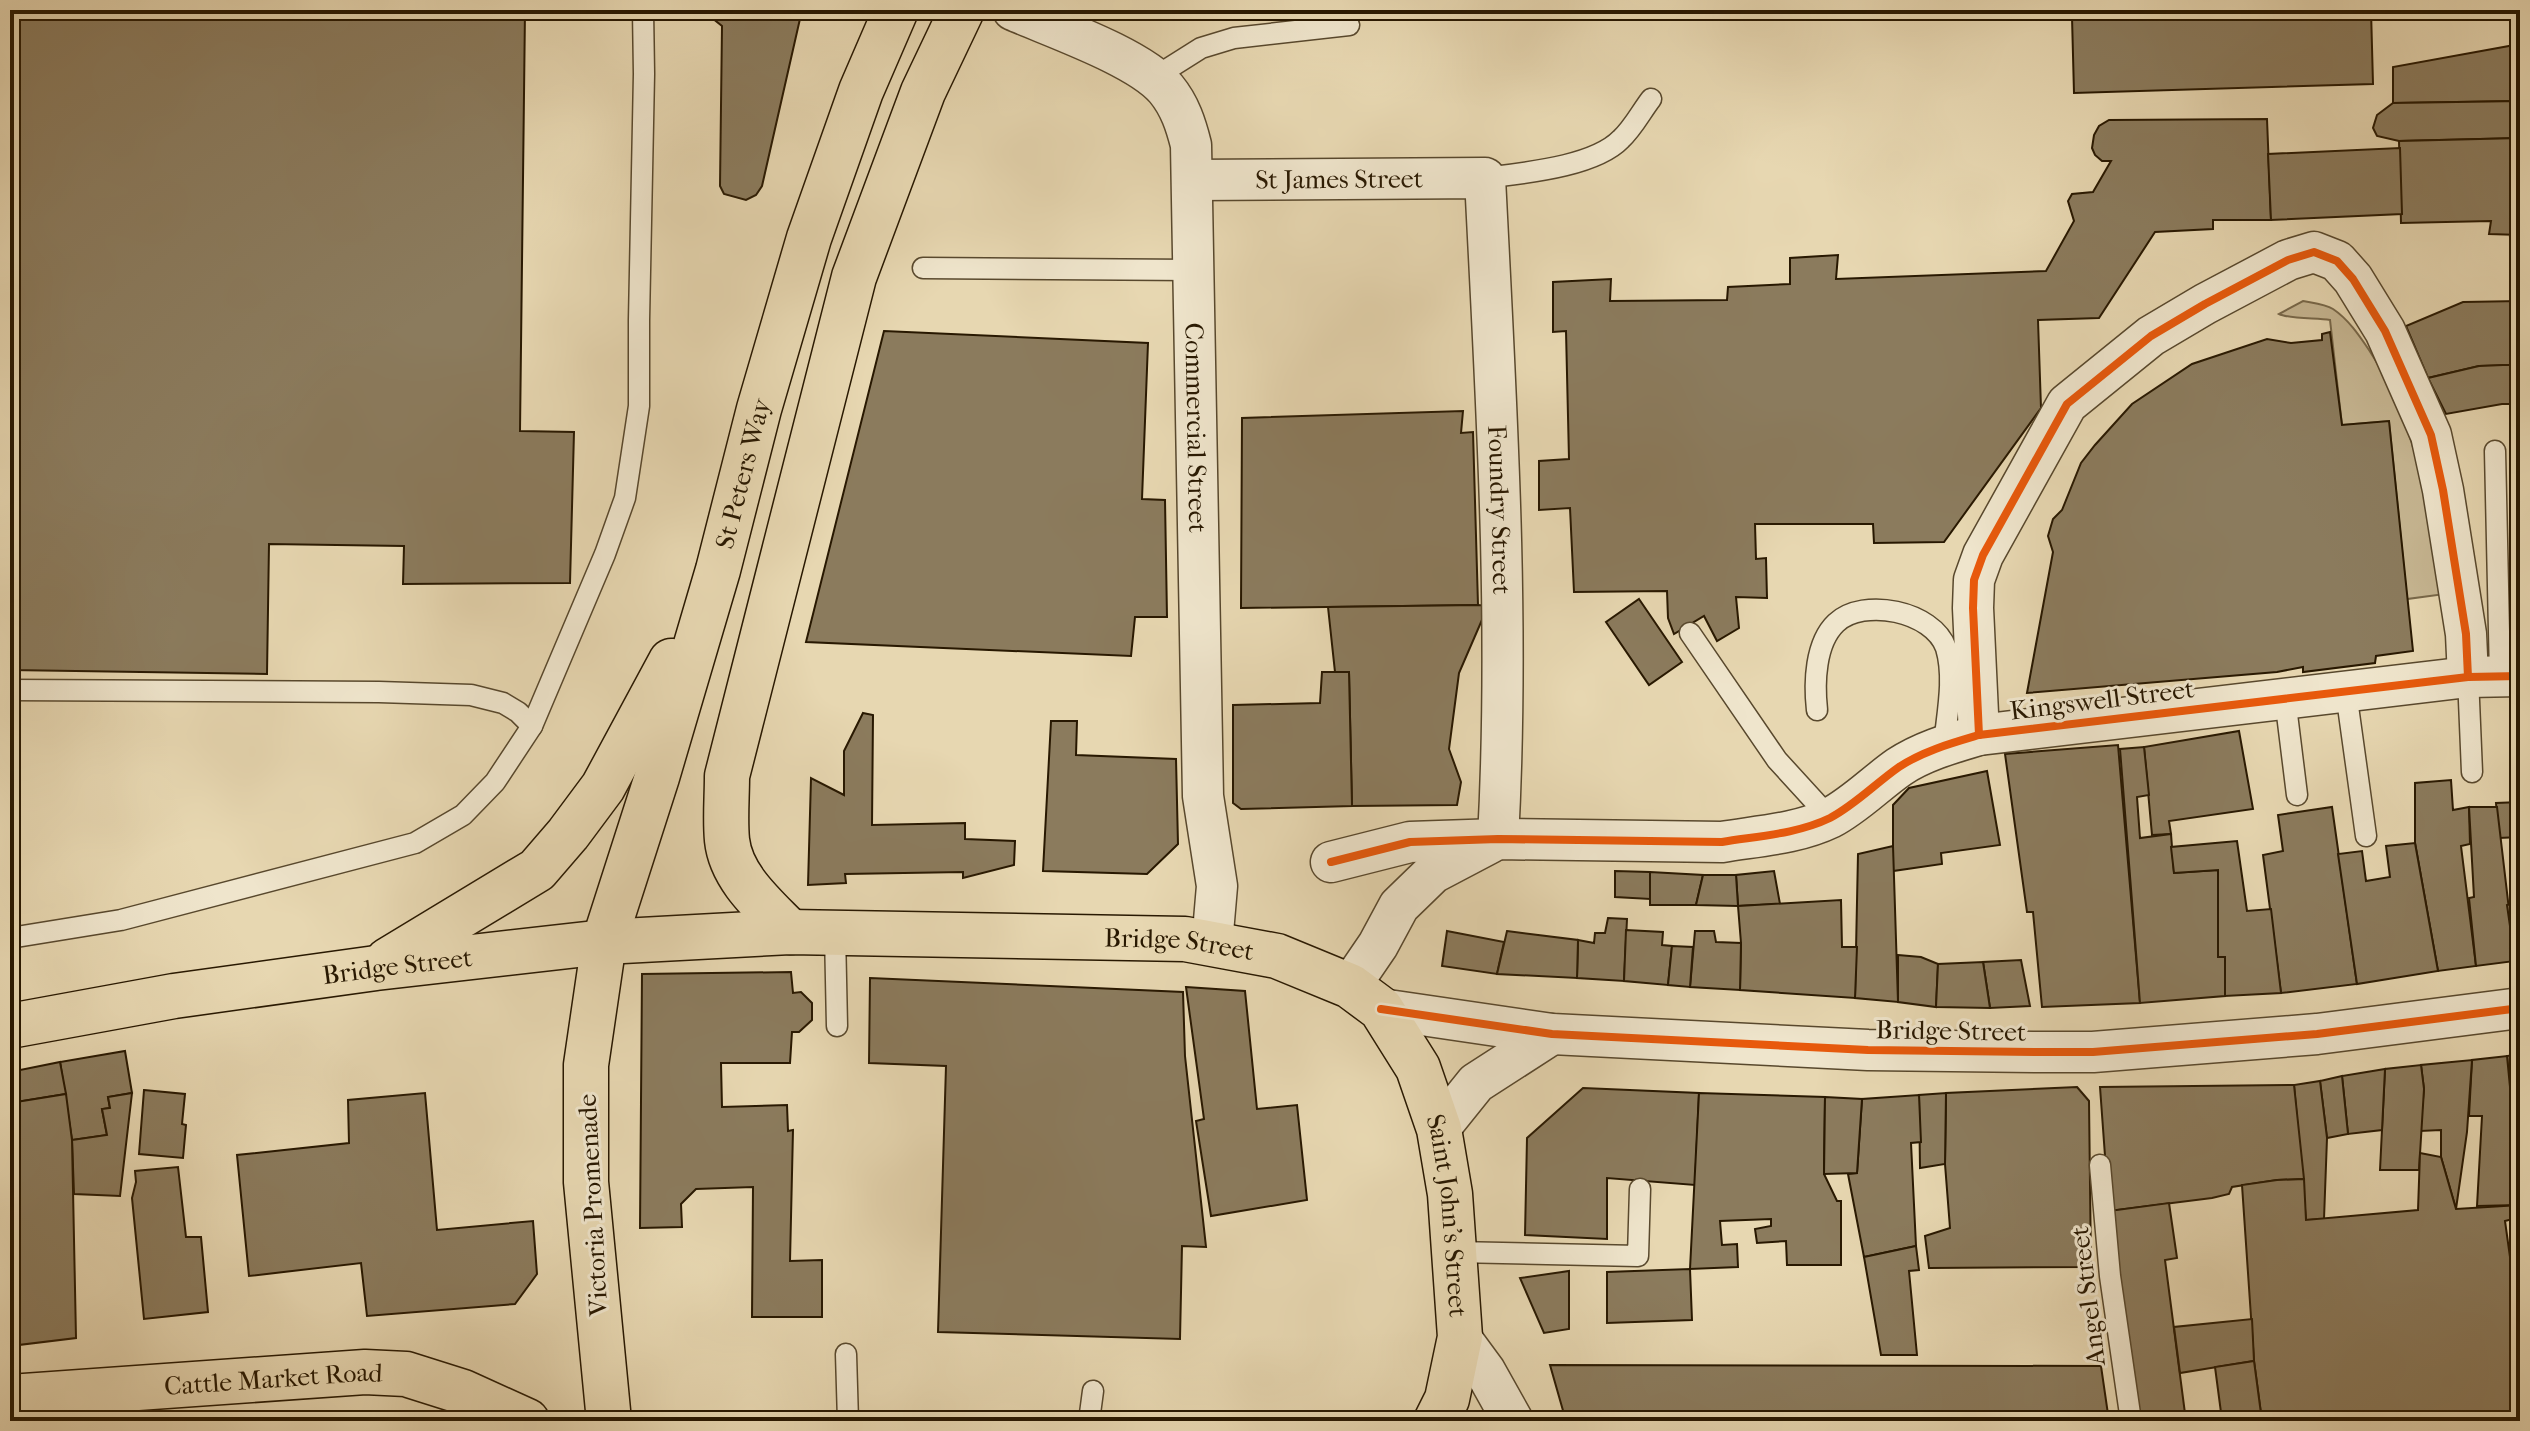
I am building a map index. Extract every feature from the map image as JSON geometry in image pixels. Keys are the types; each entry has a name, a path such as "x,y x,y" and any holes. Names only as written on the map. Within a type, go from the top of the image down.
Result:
{"highway":[{"name":"St Peters Way","path":"604,942 718,570 759,409 809,238 861,91 896,10"},
{"path":"790,932 748,888 737,868 727,842 727,776 854,277 923,92 962,10"},
{"path":"376,968 537,870 603,787 718,570"},
{"name":"Bridge Street","path":"10,1026 174,996 376,968 604,942 790,932 1185,939 1277,956 1365,998"},
{"name":"Victoria Promenade","path":"604,942 586,1065 586,1166 609,1421"},
{"name":"Saint John's Street","path":"1365,998 1418,1068 1439,1129 1450,1194 1460,1337"},
{"path":"1436,1421 1447,1399 1460,1337"},
{"name":"Cattle Market Road","path":"10,1397 365,1372 406,1374 463,1392 527,1421"}],"street":[{"name":"Commercial Street","path":"1013,10 1129,61 1155,77 1179,108 1191,145 1203,796 1217,886 1212,944"},
{"name":"St James Street","path":"1193,180 1485,178"},
{"name":"Foundry Street","path":"1485,178 1503,626 1503,753 1498,839"},
{"path":"1961,740 1974,580 1983,555 2067,404 2151,336 2288,260 2314,252 2337,261 2353,279 2385,331 2431,435 2466,634 2496,676"},
{"name":"Kingswell Street","path":"1331,862 1410,842 1498,839 1722,842 1796,830 1830,818 1900,766 1961,740 2285,698 2496,676"},
{"name":"Kingswell Street","path":"1365,998 1378,945 1399,906 1433,873 1498,839"},
{"name":"Bridge Street","path":"1365,998 1552,1034 1868,1050 2093,1052 2317,1034 2520,1008"},
{"path":"1439,1129 1476,1083 1552,1034"},
{"name":"Saint John's Street","path":"1460,1337 1485,1371 1513,1421"}],"lane":[{"path":"10,938 121,920 415,843 463,815 495,782 532,726 605,554 625,498 639,406 643,10"},
{"path":"1155,77 1201,48 1234,38 1349,25"},
{"path":"1485,178 1597,157 1621,140 1651,99"},
{"path":"923,268 1193,270"},
{"path":"2472,772 2496,676 2495,451"},
{"path":"1817,710 1814,682 1818,660 1835,623 1855,611 1897,612 1920,619 1935,630 1945,645 1961,740"},
{"path":"1690,633 1777,760 1830,818"},
{"path":"10,690 471,695 503,703 532,726"},
{"path":"2346,692 2366,836"},
{"path":"2285,698 2297,795"},
{"path":"835,933 837,1026"},
{"name":"Angel Street","path":"2100,1165 2110,1276 2131,1421"},
{"path":"1455,1252 1638,1256 1640,1189"},
{"path":"846,1354 848,1421"},
{"path":"1089,1421 1093,1391"}],"shaded area":[{"path":"2303,301 2330,307 2344,318 2365,344 2385,378 2399,407 2419,468 2445,594 2407,599 2389,421 2342,425 2330,320 2279,314"}],"building":[{"path":"10,10 525,10 520,431 574,432 570,583 403,584 404,546 269,544 267,674 10,670"},
{"path":"702,10 802,10 762,186 756,195 746,200 724,194 720,186 722,26"},
{"path":"2051,10 2371,10 2373,84 2074,93 2072,17 2051,18"},
{"path":"2520,44 2520,101 2393,103 2393,67"},
{"path":"2520,101 2520,138 2399,141 2377,136 2373,128 2377,115 2393,103"},
{"path":"2267,119 2271,220 2213,220 2213,229 2155,232 2099,318 2038,320 2041,408 1944,542 1874,543 1873,524 1755,524 1756,559 1766,558 1767,598 1736,597 1739,628 1717,641 1704,616 1674,634 1668,618 1667,591 1574,592 1570,508 1539,510 1539,461 1569,459 1566,331 1553,332 1553,282 1611,279 1610,301 1727,300 1728,287 1790,284 1790,258 1838,255 1836,279 2046,271 2074,221 2068,201 2072,194 2093,192 2111,161 2102,161 2092,148 2099,126 2109,120"},
{"path":"2520,138 2520,235 2489,234 2491,221 2401,223 2399,141"},
{"path":"2400,148 2402,214 2271,220 2268,154"},
{"path":"2520,236 2520,264 2515,264 2510,237"},
{"path":"2520,301 2520,365 2479,366 2428,378 2406,326 2463,302"},
{"path":"884,331 1148,343 1142,499 1165,500 1167,617 1135,617 1131,656 806,642"},
{"path":"2330,332 2342,425 2389,421 2413,651 2376,656 2375,663 2303,672 2303,667 2277,672 2027,693 2053,552 2048,536 2053,519 2062,510 2081,463 2095,445 2132,404 2192,364 2267,339 2291,343 2322,340 2322,334"},
{"path":"2520,365 2520,404 2502,404 2446,414 2428,378 2479,366"},
{"path":"1463,411 1461,433 1473,432 1478,605 1241,608 1242,418"},
{"path":"1639,599 1682,662 1649,685 1606,622"},
{"path":"2514,604 2520,604 2520,627 2515,627"},
{"path":"1488,606 1459,673 1449,749 1461,782 1457,805 1352,806 1349,672 1335,672 1328,607"},
{"path":"1322,672 1349,672 1352,806 1241,809 1233,803 1233,705 1320,703"},
{"path":"863,713 873,715 872,825 965,823 965,839 1015,841 1014,865 963,878 963,872 845,874 846,883 808,885 811,778 844,795 844,751"},
{"path":"1051,721 1077,721 1076,755 1176,759 1178,844 1147,874 1043,871"},
{"path":"2239,731 2253,809 2169,821 2171,834 2152,835 2144,747"},
{"path":"2118,745 2140,1003 2042,1007 2033,912 2027,912 2005,754"},
{"path":"2144,747 2149,795 2137,797 2140,838 2171,834 2174,873 2218,870 2218,957 2225,957 2225,996 2140,1003 2120,749"},
{"path":"1987,771 2000,845 1941,853 1942,864 1893,871 1893,805 1909,788"},
{"path":"2451,780 2453,810 2469,807 2470,844 2461,846 2476,966 2438,971 2415,843 2415,783"},
{"path":"2520,802 2520,837 2499,838 2496,803"},
{"path":"2332,807 2357,984 2281,993 2263,855 2283,851 2278,815"},
{"path":"2469,807 2497,807 2515,961 2476,966 2469,898 2474,897"},
{"path":"2237,841 2247,911 2271,909 2281,993 2225,996 2225,957 2218,957 2218,870 2174,873 2171,847"},
{"path":"2415,843 2438,971 2357,984 2338,854 2362,851 2366,881 2390,877 2386,846"},
{"path":"1893,846 1898,1002 1855,998 1858,854"},
{"path":"1615,871 1650,872 1650,899 1615,897"},
{"path":"1774,871 1780,904 1738,906 1736,875"},
{"path":"1650,872 1703,875 1696,905 1650,905"},
{"path":"1703,875 1736,875 1738,906 1696,905"},
{"path":"1841,900 1842,947 1857,947 1855,998 1740,990 1738,906"},
{"path":"2520,903 2520,961 2515,961 2507,905"},
{"path":"1608,918 1627,919 1624,981 1577,978 1578,940 1594,943 1595,933 1605,933"},
{"path":"1626,930 1663,932 1662,945 1672,946 1668,985 1624,981"},
{"path":"1447,931 1504,942 1497,974 1442,966"},
{"path":"1507,931 1578,940 1577,978 1497,974"},
{"path":"1695,931 1714,931 1716,942 1741,943 1740,990 1690,987"},
{"path":"1672,946 1693,947 1690,987 1668,985"},
{"path":"1898,955 1921,957 1938,964 1936,1007 1898,1002"},
{"path":"2021,960 2030,1006 1990,1008 1983,962"},
{"path":"1983,962 1990,1008 1936,1007 1938,964"},
{"path":"791,972 793,993 801,992 812,1003 812,1020 799,1032 792,1032 790,1063 721,1063 722,1107 787,1105 788,1131 793,1130 790,1261 822,1260 822,1317 752,1317 753,1187 696,1189 681,1204 682,1227 640,1228 642,974"},
{"path":"870,978 1183,992 1185,1056 1206,1247 1182,1246 1180,1339 938,1332 946,1066 869,1063"},
{"path":"1186,987 1245,991 1257,1109 1297,1105 1307,1200 1211,1216 1196,1121 1204,1119"},
{"path":"125,1051 132,1093 108,1097 110,1108 102,1109 107,1135 72,1140 60,1062"},
{"path":"2520,1054 2520,1086 2510,1087 2507,1056"},
{"path":"2507,1056 2510,1087 2520,1086 2520,1205 2477,1206 2482,1116 2469,1116 2472,1060"},
{"path":"2472,1060 2467,1132 2456,1209 2441,1157 2441,1130 2420,1131 2424,1089 2421,1065"},
{"path":"60,1062 66,1094 10,1103 10,1072"},
{"path":"2421,1065 2424,1089 2419,1170 2380,1170 2385,1069"},
{"path":"2385,1069 2382,1130 2348,1134 2342,1076"},
{"path":"2342,1076 2348,1134 2327,1138 2320,1081"},
{"path":"2320,1081 2327,1138 2324,1219 2306,1220 2294,1085"},
{"path":"2294,1085 2304,1179 2232,1187 2229,1194 2212,1198 2109,1211 2100,1087"},
{"path":"2077,1087 2089,1101 2091,1267 1929,1268 1925,1236 1950,1228 1945,1164 1946,1093"},
{"path":"1583,1088 1699,1093 1695,1185 1607,1178 1607,1239 1525,1235 1527,1138"},
{"path":"144,1090 185,1094 183,1158 139,1154"},
{"path":"132,1093 120,1196 74,1194 72,1140 107,1135 102,1109 110,1108 108,1097"},
{"path":"425,1093 437,1230 533,1221 537,1274 515,1304 367,1316 361,1263 249,1276 237,1155 349,1143 348,1100"},
{"path":"1699,1093 1825,1097 1824,1174 1837,1201 1841,1201 1841,1265 1787,1265 1786,1241 1757,1243 1755,1229 1771,1226 1771,1219 1720,1221 1722,1245 1737,1244 1738,1267 1690,1269"},
{"path":"1946,1093 1945,1164 1920,1168 1919,1095"},
{"path":"66,1094 72,1140 76,1338 10,1346 10,1103"},
{"path":"1919,1095 1921,1142 1911,1143 1916,1246 1864,1257 1848,1174 1857,1173 1862,1099"},
{"path":"1825,1097 1862,1099 1857,1173 1824,1174"},
{"path":"2420,1153 2441,1157 2456,1209 2520,1205 2520,1217 2505,1221 2520,1329 2520,1414 2482,1421 2262,1421 2254,1361 2242,1185 2304,1179 2306,1220 2418,1210"},
{"path":"178,1167 186,1237 201,1237 208,1312 144,1319 132,1198 135,1171"},
{"path":"2169,1203 2177,1258 2165,1260 2186,1421 2134,1421 2109,1211"},
{"path":"1916,1246 1919,1270 1909,1271 1917,1355 1881,1355 1864,1257"},
{"path":"1690,1269 1692,1320 1607,1323 1607,1272"},
{"path":"1569,1271 1569,1329 1544,1333 1520,1278"},
{"path":"2252,1319 2254,1361 2180,1373 2174,1327"},
{"path":"2254,1361 2262,1421 2217,1421 2222,1420 2215,1367"},
{"path":"1550,1365 2101,1366 2109,1421 1566,1421"},
{"path":"2520,1414 2520,1421 2482,1421"}],"cycle path":[{"path":"1979,735 1974,580 1983,555 2067,404 2151,336 2288,260 2314,252 2337,261 2353,279 2385,331 2431,435 2466,634 2468,677"},
{"path":"1331,862 1410,842 1498,839 1722,842 1763,836 1804,828 1830,818 1908,761 1979,735 2468,677 2520,676"},
{"path":"1381,1009 1552,1034 1868,1050 2093,1052 2317,1034 2520,1008"}]}
